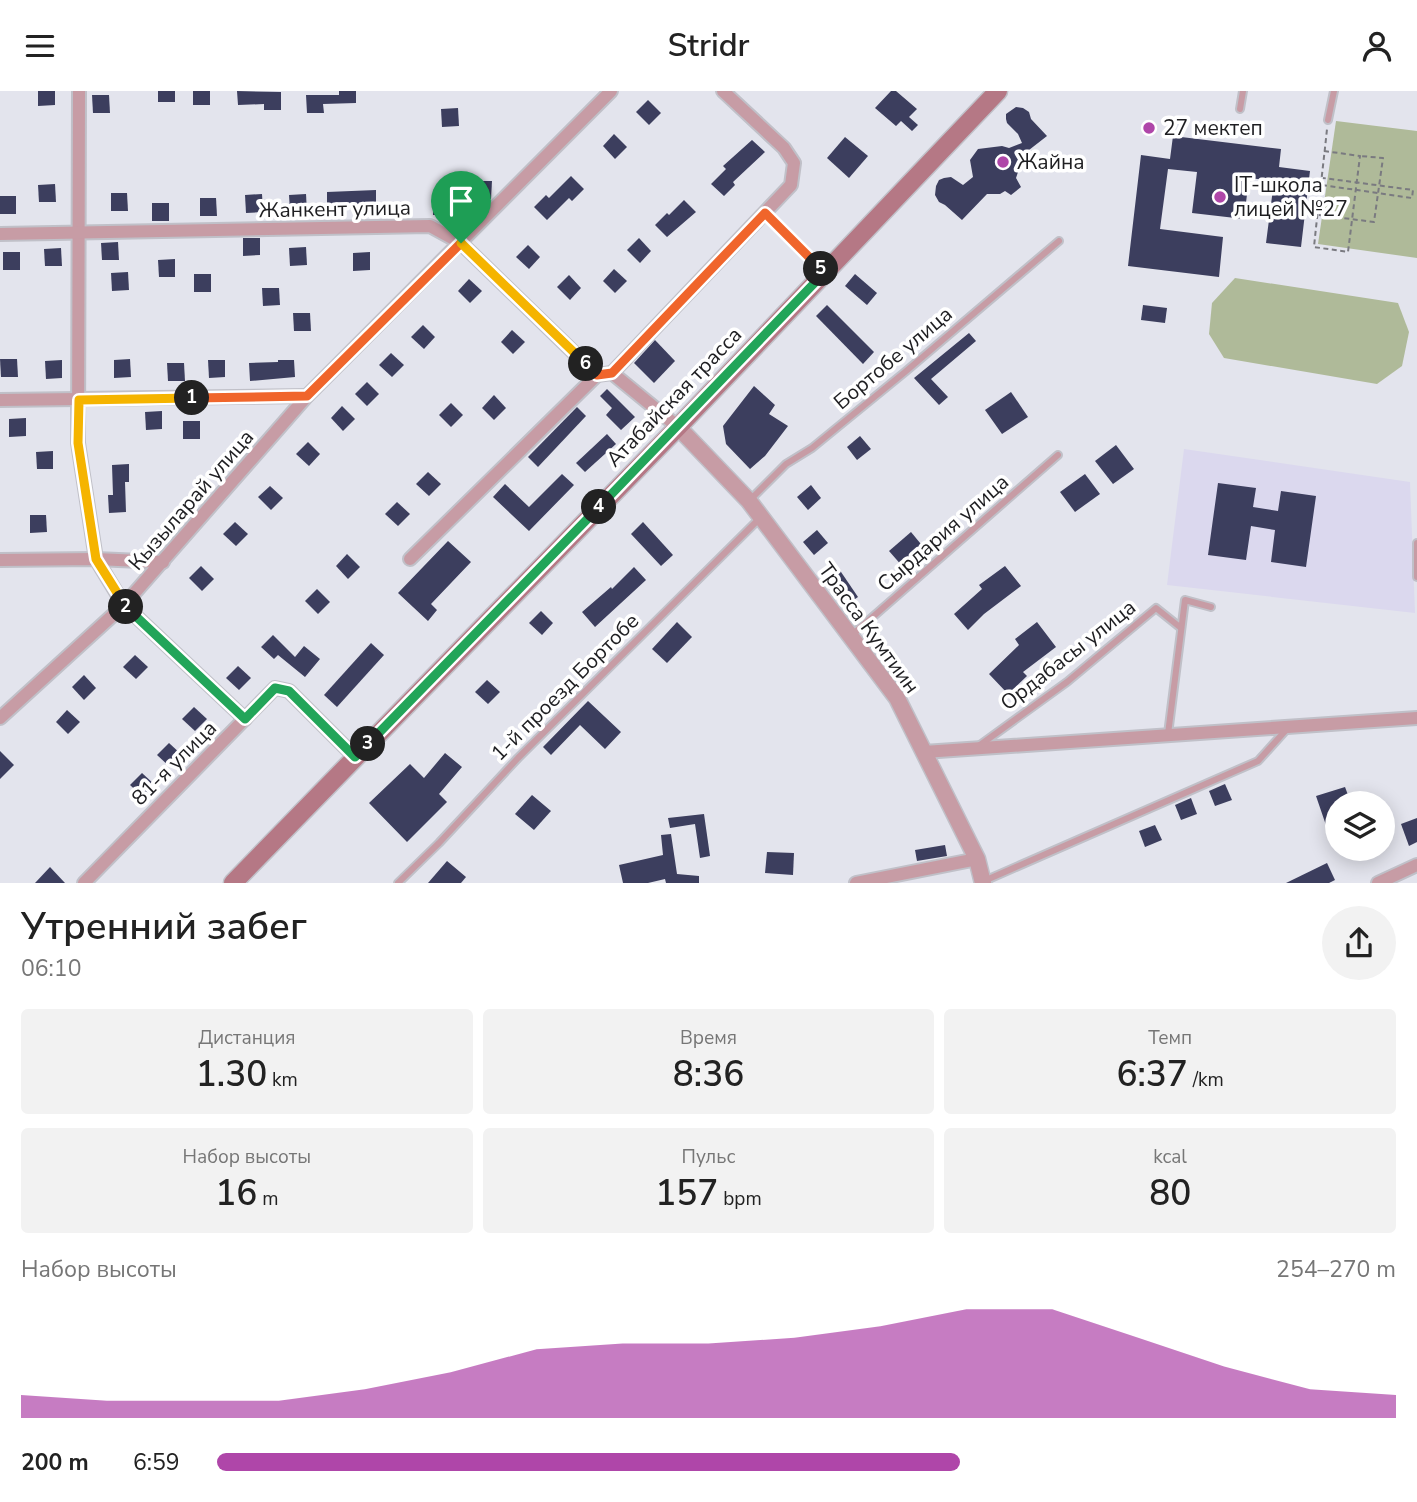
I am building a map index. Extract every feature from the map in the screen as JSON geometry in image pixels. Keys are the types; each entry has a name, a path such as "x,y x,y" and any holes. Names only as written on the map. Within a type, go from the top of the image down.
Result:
{"main road":[{"name":"Атабайская трасса","path":"233,883 678,427 998,91"}],"street":[{"path":"79,91 78,443 96,559 124,605 245,719"},
{"name":"Кызыларай улица","path":"0,718 124,605 307,396 611,91"},
{"path":"410,559 597,375 612,373 791,184 794,163 784,148 723,91"},
{"name":"Жанкент улица","path":"0,234 430,226 461,243 597,375"},
{"path":"612,373 678,427"},
{"path":"0,400 307,396"},
{"name":"Трасса Кумтиин","path":"678,427 748,501 897,698 977,859 982,882"},
{"path":"0,560 96,559 163,562"},
{"name":"81-я улица","path":"84,883 275,688 289,691 355,757"},
{"path":"924,752 1417,718"},
{"path":"856,883 977,859"},
{"path":"1378,883 1417,865"}],"lane":[{"path":"1240,109 1243,91"},
{"path":"1328,120 1334,91"},
{"path":"765,213 825,272"},
{"name":"Бортобе улица","path":"748,501 786,464 812,448 1059,241"},
{"name":"Сырдария улица","path":"850,636 1058,455"},
{"name":"1-й проезд Бортобе","path":"398,883 518,758 760,518"},
{"path":"1417,543 1417,577"},
{"path":"1168,736 1185,600 1210,607"},
{"name":"Ордабасы улица","path":"976,749 1067,683 1156,608 1181,628"},
{"path":"982,882 1258,761 1287,729"}],"path":[{"path":"1328,120 1314,247 1348,252 1360,156"},
{"path":"1318,215 1374,222 1383,158 1324,151"},
{"path":"1321,185 1412,198 1413,190 1322,178"}],"shaded area":[{"path":"1184,449 1410,482 1415,613 1167,585"}],"green space":[{"path":"1336,121 1417,131 1417,258 1318,244"},
{"path":"1235,278 1398,303 1409,332 1402,366 1377,384 1224,358 1209,334 1212,303"}],"building":[{"path":"38,91 55,91 55,105 38,106"},
{"path":"158,91 175,91 175,102 158,102"},
{"path":"193,91 210,91 210,105 193,105"},
{"path":"237,91 281,92 281,110 264,110 264,104 238,105"},
{"path":"339,91 356,91 356,103 323,104 324,113 307,113 306,95 339,95"},
{"path":"891,91 896,91 917,109 909,117 918,125 912,131 901,121 896,126 875,108"},
{"path":"92,95 109,95 110,113 93,113"},
{"path":"648,100 661,113 649,125 636,112"},
{"path":"1016,107 1029,112 1031,119 1047,136 1020,157 1021,163 1016,178 1021,187 1011,195 1005,191 1000,194 987,194 962,220 939,202 935,195 936,186 939,180 944,178 951,177 963,185 973,177 970,160 978,149 1002,146 1009,148 1022,143 1006,119 1006,114"},
{"path":"458,108 459,126 442,127 441,109"},
{"path":"614,134 627,147 615,159 603,146"},
{"name":"IT-школа лицей №27","path":"1173,136 1281,149 1279,167 1310,171 1301,247 1266,243 1274,181 1249,178 1244,219 1192,213 1197,172 1168,169 1160,229 1223,237 1219,277 1128,266 1141,155 1170,159"},
{"path":"845,137 868,156 849,178 827,158"},
{"path":"752,140 765,152 733,182 735,185 724,196 711,184 726,169 723,166"},
{"path":"571,176 584,189 572,201 569,198 547,220 534,207 546,195 549,198"},
{"path":"475,181 492,181 491,199 475,199"},
{"path":"55,184 56,202 39,202 38,185"},
{"path":"376,190 376,208 327,209 327,192"},
{"path":"111,193 127,193 128,211 111,211"},
{"path":"262,194 263,212 246,213 245,195"},
{"path":"306,194 307,212 290,212 289,195"},
{"path":"0,196 16,196 16,214 0,214"},
{"path":"450,197 450,215 433,215 433,198"},
{"path":"200,198 216,198 217,216 200,216"},
{"path":"684,200 696,212 667,237 655,225"},
{"path":"152,203 169,203 169,221 152,221"},
{"path":"243,238 260,238 260,255 243,256"},
{"path":"639,238 651,251 640,263 627,250"},
{"path":"118,242 119,260 102,260 101,243"},
{"path":"528,245 540,257 529,269 516,257"},
{"path":"306,247 307,265 290,266 289,248"},
{"path":"61,248 62,266 45,266 44,249"},
{"path":"3,252 20,252 20,270 3,270"},
{"path":"370,252 370,270 353,271 353,253"},
{"path":"175,259 175,277 159,277 158,260"},
{"path":"614,269 627,281 615,293 603,281"},
{"path":"128,272 129,290 112,291 111,273"},
{"path":"194,274 211,274 211,292 194,292"},
{"path":"855,274 877,293 867,305 845,286"},
{"path":"569,275 581,288 570,300 557,287"},
{"path":"469,279 482,291 470,303 458,291"},
{"path":"262,288 279,288 280,305 263,306"},
{"path":"827,305 874,352 863,364 816,316"},
{"path":"1143,305 1167,308 1165,323 1141,320"},
{"path":"293,313 310,313 311,331 294,331"},
{"path":"423,325 435,337 424,349 411,337"},
{"path":"512,330 525,342 513,354 501,342"},
{"path":"969,333 976,341 931,379 948,397 939,405 914,378"},
{"path":"655,340 675,361 654,383 634,363"},
{"path":"391,353 404,365 392,377 379,365"},
{"path":"0,359 17,359 18,377 1,377"},
{"path":"130,359 131,377 114,378 114,360"},
{"path":"62,360 62,378 46,379 45,361"},
{"path":"208,360 225,360 225,377 209,378"},
{"path":"294,360 295,377 250,381 249,363"},
{"path":"167,363 184,363 185,381 168,381"},
{"path":"367,382 379,394 367,406 355,394"},
{"path":"754,386 775,405 769,414 788,426 765,456 750,469 726,444 723,426"},
{"path":"607,389 635,417 621,430 606,415 612,408 600,396"},
{"path":"1011,392 1028,417 1002,434 985,410"},
{"path":"494,395 506,408 494,420 482,408"},
{"path":"451,403 463,415 451,427 439,415"},
{"path":"342,406 355,419 343,431 331,418"},
{"path":"577,407 586,416 538,467 528,457"},
{"path":"162,411 162,429 146,430 145,412"},
{"path":"26,418 26,436 9,437 9,419"},
{"path":"183,421 200,421 200,439 183,439"},
{"path":"607,434 616,444 585,472 576,463"},
{"path":"860,436 871,449 857,460 847,447"},
{"path":"308,442 320,454 309,466 296,454"},
{"path":"1116,445 1134,469 1113,484 1095,461"},
{"path":"53,451 53,469 37,469 36,452"},
{"path":"129,464 129,482 125,482 126,512 109,513 108,495 113,495 112,465"},
{"path":"428,472 441,484 429,496 416,484"},
{"path":"562,474 574,485 529,531 493,497 505,484 529,507"},
{"path":"1085,474 1100,494 1075,512 1060,492"},
{"path":"1218,483 1256,488 1253,507 1278,511 1281,491 1316,496 1306,567 1271,562 1275,530 1251,526 1246,560 1208,555"},
{"path":"811,485 821,498 808,510 797,497"},
{"path":"270,486 283,498 271,510 258,497"},
{"path":"397,502 410,514 398,526 385,514"},
{"path":"30,515 46,515 47,532 30,533"},
{"path":"235,522 248,534 236,546 223,534"},
{"path":"643,522 673,555 661,566 631,534"},
{"path":"817,530 828,543 814,555 803,542"},
{"path":"911,532 925,549 903,567 889,551"},
{"path":"448,541 471,562 431,604 437,610 428,621 398,593"},
{"path":"347,554 360,567 348,579 336,566"},
{"path":"201,566 214,579 202,591 189,578"},
{"path":"1005,566 1021,586 968,630 954,614 982,589 979,585"},
{"path":"634,567 646,580 595,627 582,612 611,587 612,589"},
{"path":"839,569 858,597 843,607 825,579"},
{"path":"317,589 330,602 318,614 305,601"},
{"path":"541,611 553,623 542,635 529,623"},
{"path":"677,622 692,637 667,663 652,649"},
{"path":"1037,622 1056,647 1023,672 1027,676 1008,694 989,674 1019,645 1015,639"},
{"path":"273,635 295,657 304,646 320,659 305,677 278,655 274,659 261,647"},
{"path":"371,643 384,655 337,707 324,695"},
{"path":"135,655 148,667 136,679 123,667"},
{"path":"238,666 251,678 239,690 226,678"},
{"path":"84,675 96,688 84,700 72,687"},
{"path":"487,680 500,692 488,704 475,692"},
{"path":"588,701 621,732 605,749 580,725 551,755 543,747"},
{"path":"194,707 207,719 195,731 182,719"},
{"path":"67,710 80,722 68,734 56,722"},
{"path":"169,743 182,755 170,767 157,755"},
{"path":"0,751 14,765 0,779"},
{"path":"445,753 462,767 439,794 447,802 407,842 369,803 410,764 424,778"},
{"path":"142,773 155,785 143,797 130,785"},
{"path":"1225,784 1232,800 1215,806 1209,791"},
{"path":"1325,793 1325,822 1316,796"},
{"path":"532,795 551,811 534,830 515,814"},
{"path":"1191,798 1197,814 1181,820 1175,805"},
{"path":"704,814 710,856 700,858 695,824 670,828 668,818"},
{"path":"1417,818 1417,842 1409,846 1401,824"},
{"path":"1155,825 1162,840 1145,847 1139,831"},
{"path":"671,834 677,874 699,876 699,883 666,883 665,879 648,883 623,883 619,865 663,855 661,835"},
{"path":"945,845 947,856 917,861 915,850"},
{"path":"767,852 794,853 793,875 765,873"},
{"path":"447,861 466,877 461,883 428,883"},
{"path":"1327,863 1335,880 1329,883 1286,883"},
{"path":"50,867 65,883 35,883"}],"place":[{"name":"27 мектеп","path":"1149,128"},
{"name":"Жайна","path":"1003,162"},
{"name":"IT-школа лицей №27","path":"1220,197"}],"route":[{"path":"765,213 825,272 671,434 355,757 289,691 275,688 245,719 124,605 96,559 78,443 79,400 307,396 461,243 597,375 612,373 765,213"}]}
